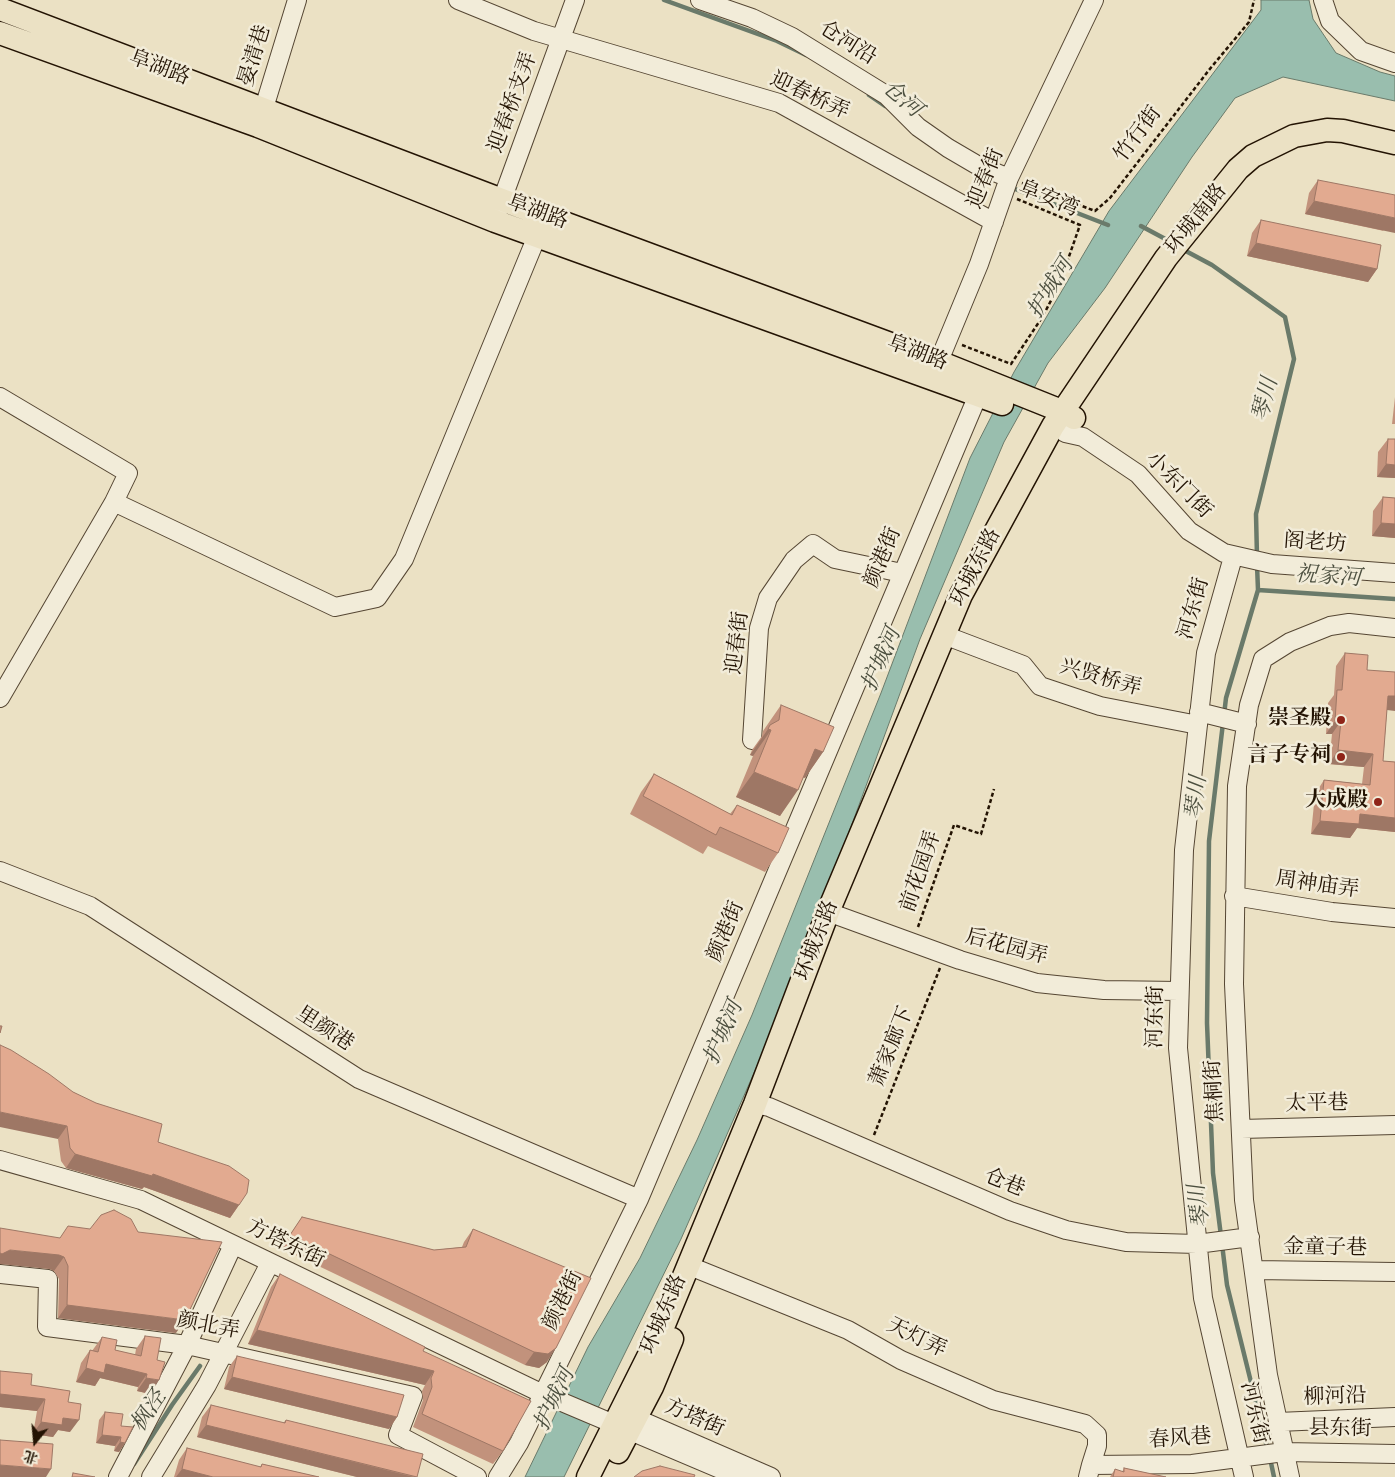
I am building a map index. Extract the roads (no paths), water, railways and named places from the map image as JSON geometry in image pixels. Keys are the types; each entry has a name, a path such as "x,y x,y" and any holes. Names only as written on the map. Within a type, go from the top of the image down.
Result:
{"main road":[{"name":"阜湖路","path":"0,9 261,117 495,221 936,370"},
{"name":"阜湖路","path":"0,33 261,117 502,200 936,370 990,394 1035,409 1068,425"},
{"name":"环城南路","path":"1068,425 1171,261 1238,169 1253,156 1294,136 1319,131 1343,131 1395,142"},
{"name":"环城南路","path":"1192,234 1251,170 1263,160 1276,153 1324,144 1395,151"},
{"name":"环城东路","path":"605,1477 625,1421 663,1327 694,1268 762,1106 836,915 951,637 961,595 1068,425"},
{"name":"环城东路","path":"588,1477 625,1421"}],"street":[{"name":"晏清巷","path":"261,117 297,0"},
{"name":"迎春桥弄","path":"458,0 507,22 778,103 1002,200"},
{"name":"迎春桥支弄","path":"495,221 575,0"},
{"name":"仓河沿","path":"700,0 752,18 792,37 886,95 918,127 977,165 1002,200"},
{"name":"迎春街","path":"936,370 1002,200 1094,0"},
{"path":"1324,0 1330,21 1362,50 1395,63"},
{"path":"114,502 335,607 377,598 404,558 537,236"},
{"name":"颜港街","path":"498,1477 519,1443 639,1199 902,573 990,394"},
{"path":"0,397 128,473 114,502 0,698"},
{"name":"小东门街","path":"1068,425 1138,474 1189,531 1212,547 1240,558"},
{"name":"迎春街","path":"752,740 759,628 768,598 794,560 813,544 835,559 902,573"},
{"name":"阁老坊","path":"1240,558 1272,564 1395,573"},
{"name":"河东街","path":"1240,558 1206,653 1184,850 1178,1048 1203,1298 1244,1477"},
{"name":"焦桐街","path":"1284,1452 1268,1375 1256,1270 1244,1238 1234,984 1237,786 1249,705 1263,659 1290,642 1330,626 1349,624 1395,628"},
{"name":"兴贤桥弄","path":"951,637 1023,665 1040,686 1100,706 1246,724"},
{"name":"里颜港","path":"0,871 90,906 359,1079 639,1199"},
{"name":"周神庙弄","path":"1234,896 1332,912 1395,918"},
{"name":"后花园弄","path":"836,915 913,943 1037,983 1104,990 1179,991"},
{"name":"仓巷","path":"762,1106 1010,1211 1066,1230 1126,1242 1197,1244 1244,1238"},
{"name":"太平巷","path":"1241,1129 1395,1125"},
{"name":"方塔东街","path":"0,1160 141,1200 543,1394 595,1410"},
{"path":"118,1477 187,1345 233,1244"},
{"path":"151,1477 224,1353 270,1263"},
{"name":"天灯弄","path":"694,1268 848,1330 901,1360 993,1400 1085,1424 1097,1435 1097,1446 1090,1471"},
{"name":"金童子巷","path":"1256,1270 1395,1272"},
{"name":"颜北弄","path":"0,1274 48,1279 47,1326 187,1345 413,1396 398,1435 477,1477"},
{"name":"方塔街","path":"595,1410 678,1438 771,1477"},
{"name":"柳河沿","path":"1278,1422 1395,1418"},
{"name":"方塔街","path":"625,1421 739,1477"},
{"name":"河东街","path":"1284,1452 1290,1477"},
{"name":"春风巷","path":"1090,1471 1192,1464 1240,1456 1284,1452"},
{"name":"县东街","path":"1284,1452 1395,1454"}],"waterway":[{"name":"仓河","path":"664,0 777,41 806,55"},
{"name":"仓河","path":"869,95 885,106"},
{"name":"仓河","path":"1010,187 1108,225"},
{"name":"琴川","path":"1141,226 1171,242"},
{"name":"琴川","path":"1182,249 1212,265 1285,317 1294,359 1256,514 1257,557"},
{"name":"琴川","path":"1224,715 1226,698 1258,590 1257,565"},
{"name":"祝家河","path":"1258,590 1395,599"},
{"name":"琴川","path":"1221,1236 1213,1173 1207,1023 1209,841 1223,723"},
{"name":"琴川","path":"1222,1244 1227,1285 1268,1451"},
{"name":"枫泾","path":"134,1464 200,1366"},
{"name":"琴川","path":"1270,1458 1274,1477"}],"place":[{"name":"崇圣殿","path":"1341,720"},
{"name":"言子专祠","path":"1341,757"},
{"name":"大成殿","path":"1378,802"}],"water label":[{"name":"护城河","path":"1052,289"},
{"name":"护城河","path":"883,660"},
{"name":"护城河","path":"725,1033"},
{"name":"护城河","path":"556,1400"}]}
